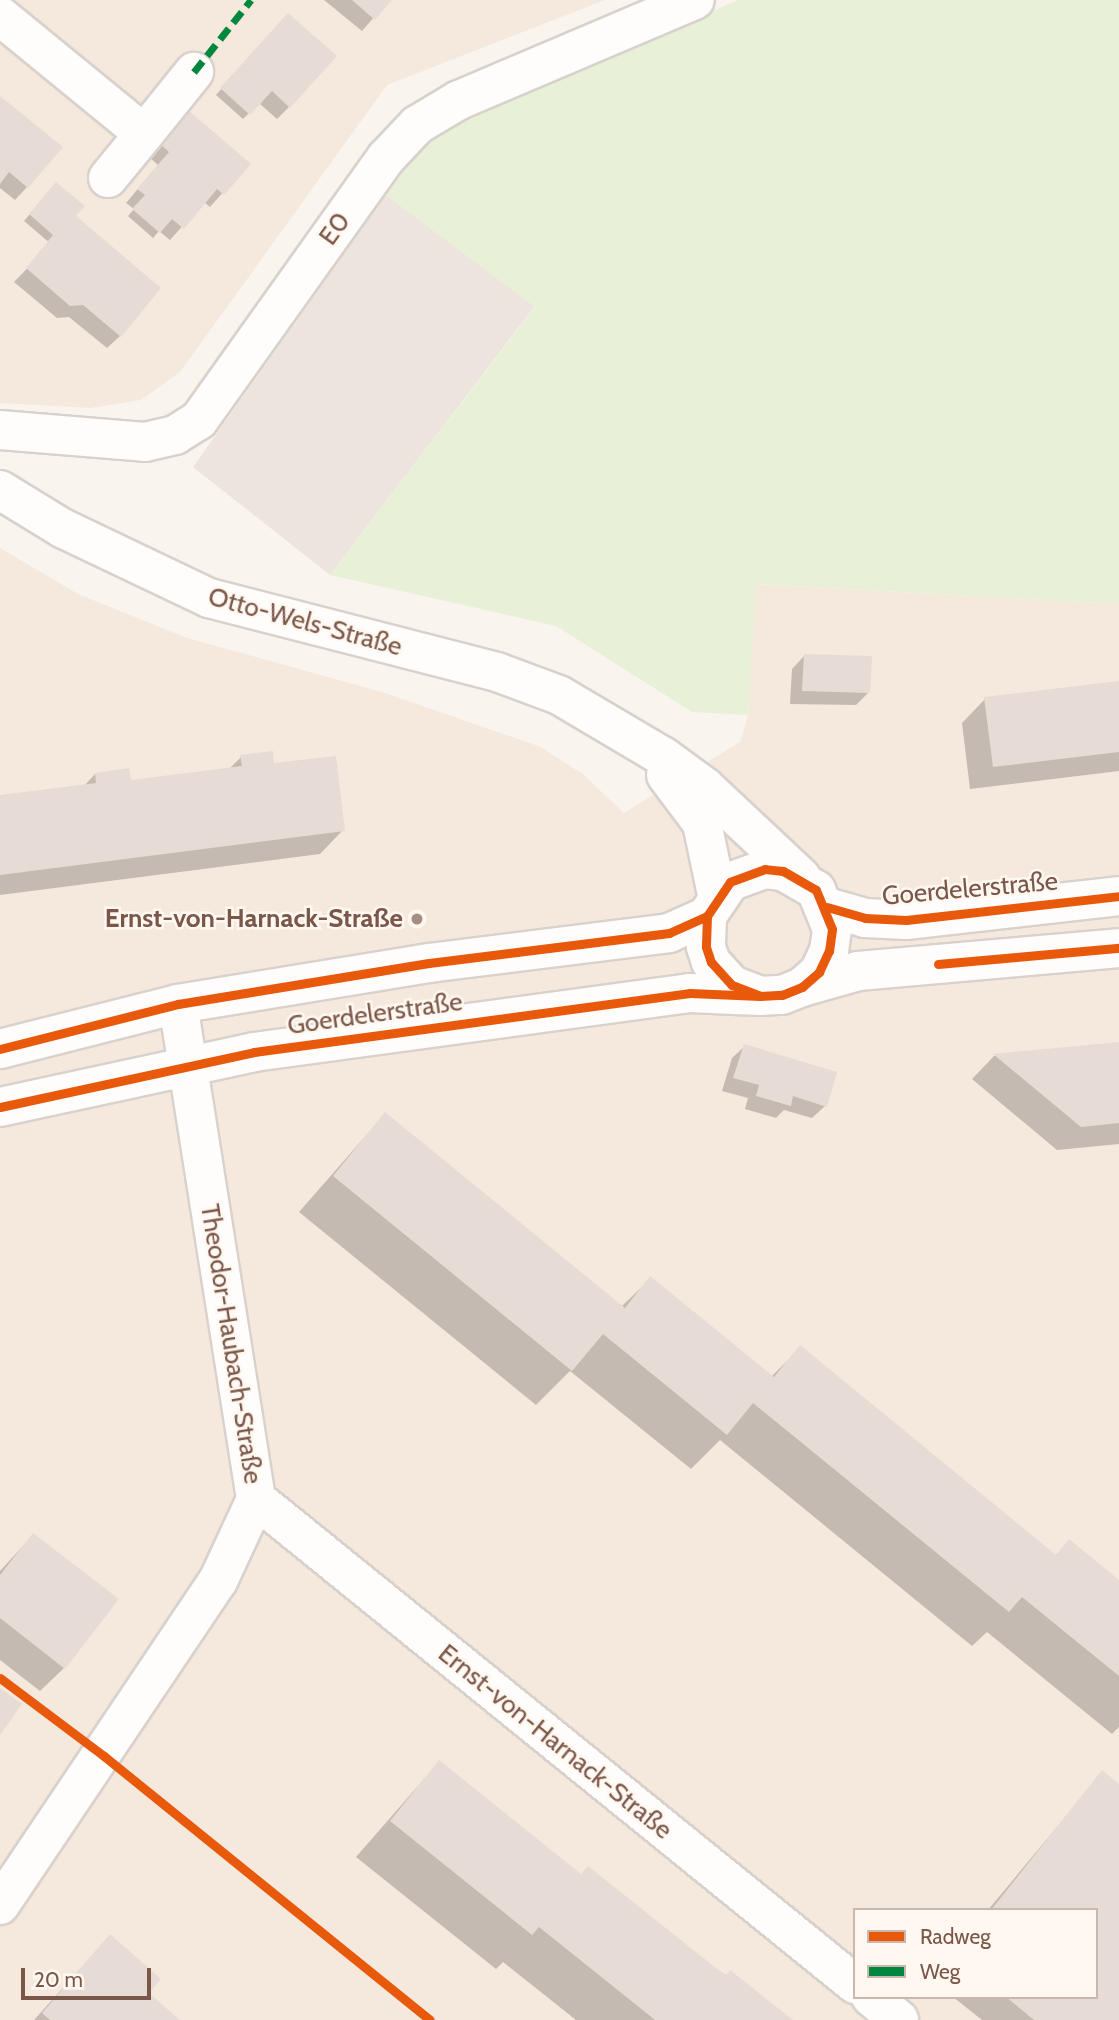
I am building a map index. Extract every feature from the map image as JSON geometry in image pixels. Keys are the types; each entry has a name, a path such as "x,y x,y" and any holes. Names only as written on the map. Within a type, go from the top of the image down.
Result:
{"street":[{"name":"E0","path":"0,430 145,442 175,435 199,420 386,158 418,125 459,100 695,0"},
{"path":"0,16 144,134"},
{"path":"108,178 194,72"},
{"name":"Otto-Wels-Straße","path":"0,490 62,528 209,598 497,672 559,695 619,730 705,787 801,877"},
{"name":"Otto-Wels-Straße","path":"619,730 658,767 702,823 712,906"},
{"name":"Goerdelerstraße","path":"0,1049 178,1004 429,963 668,933 712,906 746,873 783,870 801,877"},
{"path":"801,877 827,906 832,929 830,951 819,972 802,987"},
{"name":"Goerdelerstraße","path":"827,906 865,918 906,920 1119,896"},
{"path":"712,906 706,947 711,962 732,985 760,996"},
{"name":"Goerdelerstraße","path":"0,1107 187,1063 690,993 782,995 858,971 1119,948"},
{"name":"Theodor-Haubach-Straße","path":"0,1905 218,1581 256,1499 178,1004"},
{"name":"Ernst-von-Harnack-Straße","path":"256,1499 853,1982"},
{"path":"873,1999 899,2020"}],"shaded area":[{"path":"0,0 605,0 387,85 180,372 141,400 90,408 0,403"},
{"path":"386,195 535,306 330,575 193,467"},
{"path":"0,548 78,594 187,638 382,692 541,747 584,775 624,813 740,742 748,715 755,584 1119,604 1119,2020 0,2020"}],"green space":[{"path":"738,0 1119,0 1119,604 756,584 748,715 692,712 556,626 330,575 535,307 386,195 431,134"}],"building":[{"path":"352,0 392,0 375,20"},
{"path":"288,13 337,56 290,108 272,91 250,115 220,88"},
{"path":"0,96 63,147 28,188 9,172 0,184"},
{"path":"188,110 251,164 224,195 217,189 184,229 172,219 160,233 132,209 145,195 137,189 169,152 160,144"},
{"path":"56,182 85,206 76,216 161,288 121,337 83,305 70,306 26,268 53,235 29,214"},
{"path":"804,654 872,656 870,693 802,691"},
{"path":"1119,681 1119,752 993,767 984,697"},
{"path":"273,751 274,763 336,756 345,831 0,875 0,795 96,783 95,773 129,768 131,780 242,766 240,755"},
{"path":"1119,1042 1119,1123 1081,1127 993,1054"},
{"path":"744,1044 837,1072 827,1107 793,1096 791,1106 756,1096 759,1085 733,1078"},
{"path":"385,1112 625,1308 650,1276 774,1377 800,1345 1056,1555 1069,1539 1119,1580 1119,1676 1022,1597 1009,1612 753,1403 727,1435 603,1334 572,1371 333,1176"},
{"path":"33,1533 119,1599 65,1669 0,1618 0,1575"},
{"path":"0,1688 22,1704 0,1735"},
{"path":"439,1760 581,1874 588,1866 726,1976 730,1970 793,2020 655,2020 539,1927 532,1935 390,1821"},
{"path":"1102,1770 1119,1784 1119,2020 1034,2020 1008,1999 1098,1999 1098,1908 993,1908"},
{"path":"110,1934 161,1979 149,1993 180,2020 50,2020 42,2013"}],"marked path":[{"path":"194,72 251,0"}],"cycle path":[{"path":"0,1107 254,1052 690,993 760,996 782,995 802,987 819,972 829,951 832,929 816,890 783,871 765,869 730,882 707,916 706,947 711,962 732,985 760,996"},
{"path":"827,907 865,918 906,920 1119,896"},
{"path":"0,1049 178,1004 429,963 669,933 707,916"},
{"path":"938,964 1119,948"},
{"path":"0,1678 104,1756 430,2020"}],"place":[{"name":"Ernst-von-Harnack-Straße","path":"417,919"}]}
